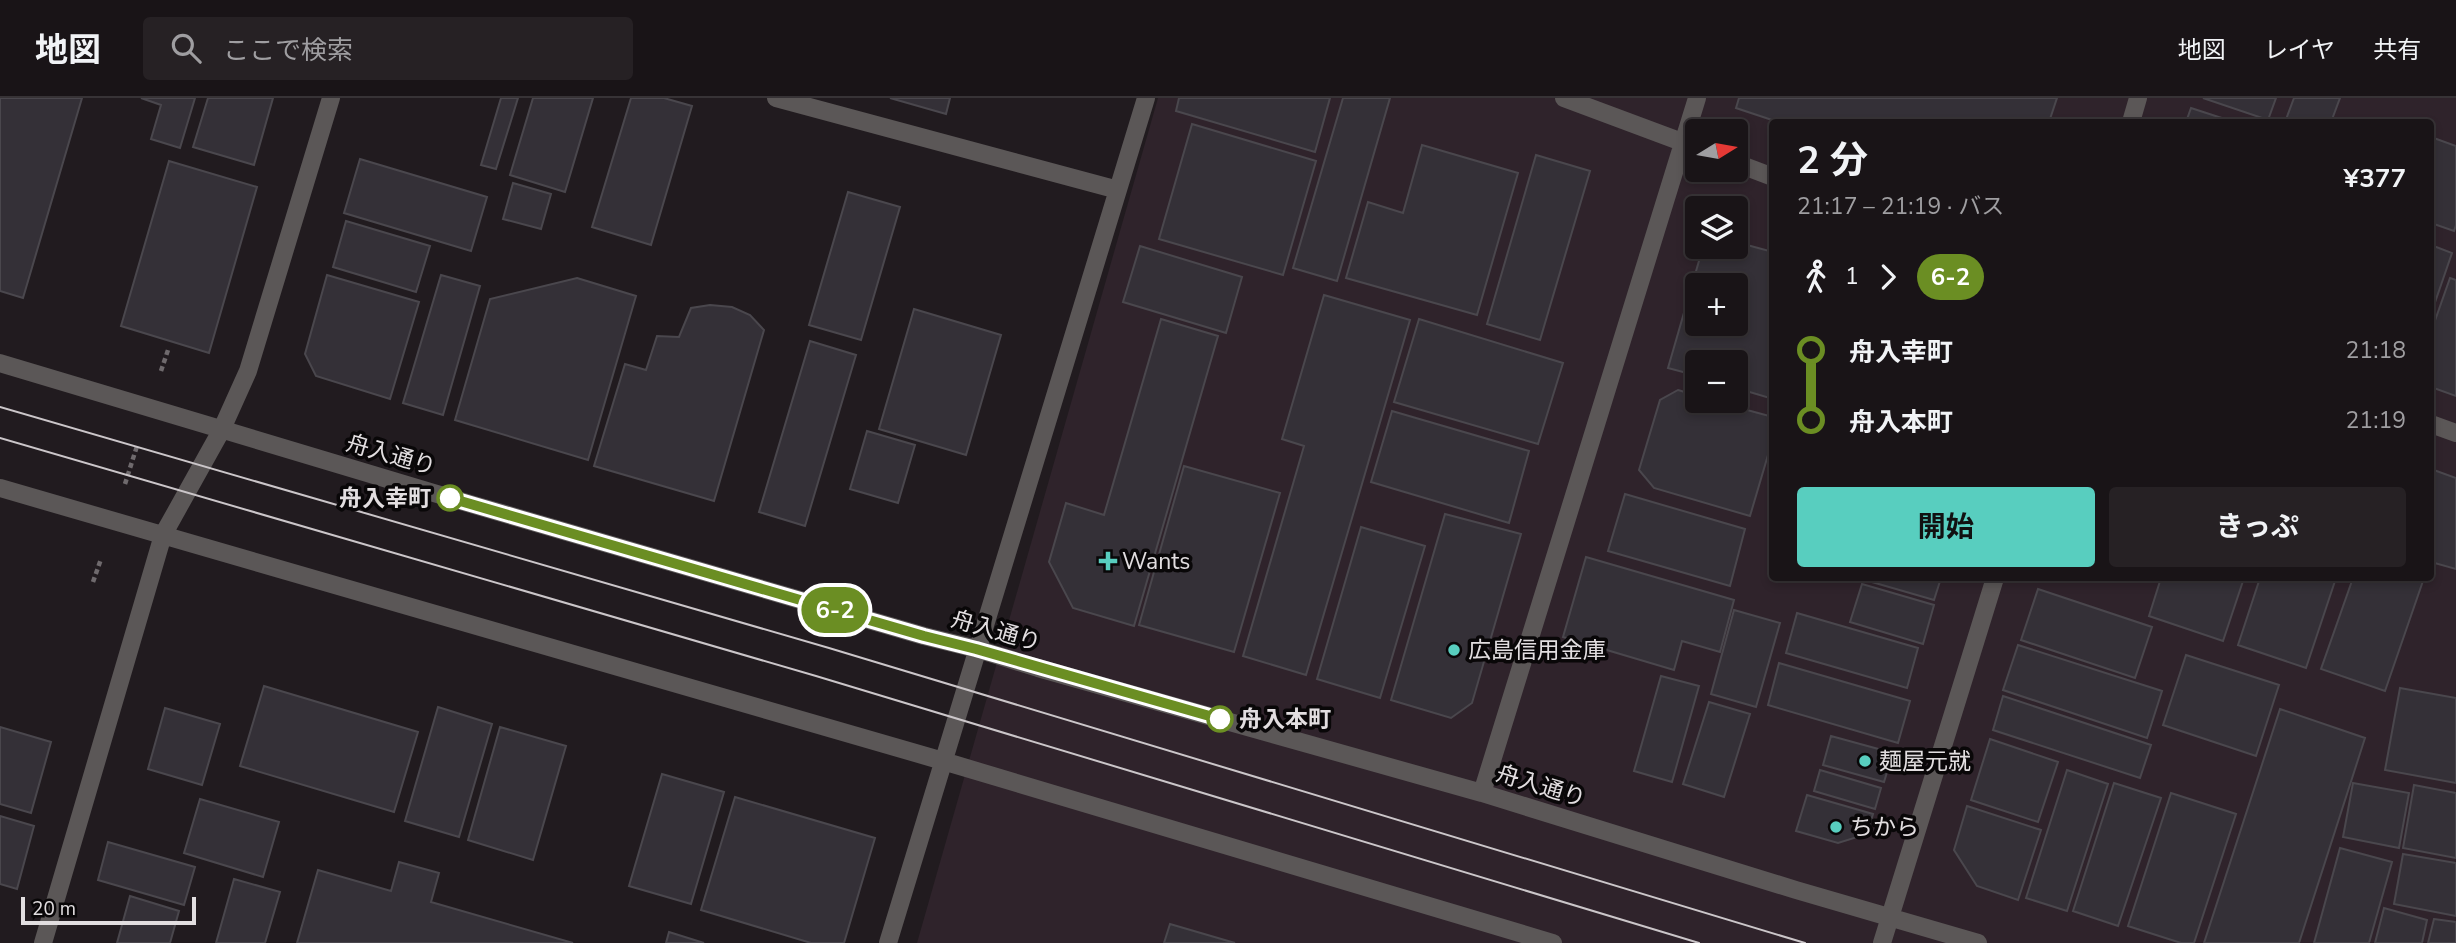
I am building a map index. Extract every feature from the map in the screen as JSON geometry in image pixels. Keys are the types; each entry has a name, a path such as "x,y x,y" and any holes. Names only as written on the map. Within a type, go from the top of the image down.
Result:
{"street":[{"path":"43,943 163,535 221,431 248,371 331,98"},
{"path":"776,98 1118,190"},
{"path":"888,943 1146,98"},
{"path":"1564,98 1685,144"},
{"path":"1694,119 1697,98"},
{"path":"2132,119 2138,98"},
{"path":"1482,793 1685,165"},
{"path":"1748,168 1769,175"},
{"name":"舟入通り","path":"0,363 221,431 924,636 1482,793 1978,943"},
{"path":"2434,425 2456,433"},
{"path":"0,488 943,761 1553,943"},
{"path":"1882,943 1993,581"}],"path":[{"path":"93,582 168,350"}],"shaded area":[{"path":"1158,98 2456,98 2456,943 917,943"}],"building":[{"path":"0,98 82,98 23,298 0,291"},
{"path":"141,98 195,98 180,148 151,139 161,105"},
{"path":"208,98 273,98 254,165 193,147"},
{"path":"501,98 518,98 496,169 481,165"},
{"path":"533,98 593,98 565,192 510,175"},
{"path":"631,98 664,98 692,106 651,245 592,227"},
{"path":"890,98 950,98 946,114"},
{"path":"1179,98 1330,98 1315,152 1176,111"},
{"path":"1343,98 1390,98 1337,281 1293,268"},
{"path":"1739,98 2057,98 2050,119 1769,119 1736,108"},
{"path":"2203,98 2276,98 2268,119"},
{"path":"2294,98 2340,98 2332,119 2286,119"},
{"path":"2191,108 2225,119 2187,119"},
{"path":"1192,124 1316,161 1283,275 1159,239"},
{"path":"2434,138 2456,146 2454,231 2434,224"},
{"path":"1422,145 1518,173 1477,315 1346,278 1368,202 1403,213"},
{"path":"1536,155 1590,171 1540,340 1487,324"},
{"path":"360,159 487,197 471,251 344,213"},
{"path":"169,161 257,187 209,353 121,326"},
{"path":"513,183 551,194 541,229 503,219"},
{"path":"848,192 900,207 861,340 809,325"},
{"path":"346,221 430,246 416,292 333,267"},
{"path":"1748,245 1769,251 1769,398 1748,392 1748,350 1685,350 1685,373 1668,368 1685,309 1685,336 1748,336 1748,273 1695,273 1700,259 1748,259"},
{"path":"1140,246 1242,277 1226,333 1123,302"},
{"path":"2434,246 2452,253 2434,305"},
{"path":"327,275 419,302 390,399 316,376 305,354"},
{"path":"441,275 480,286 443,415 403,403"},
{"path":"577,278 636,296 588,460 455,420 490,299"},
{"path":"2450,278 2456,280 2456,396 2434,388 2434,323"},
{"path":"1324,295 1410,320 1306,675 1243,656 1304,446 1282,439"},
{"path":"710,305 732,307 750,315 764,330 714,501 594,466 625,364 646,370 657,336 679,337 691,308"},
{"path":"914,309 1001,335 966,455 879,429"},
{"path":"1161,319 1218,336 1134,626 1073,608 1049,562 1066,503 1104,515"},
{"path":"1419,319 1563,363 1538,444 1394,402"},
{"path":"810,341 856,355 805,526 759,512"},
{"path":"1678,390 1685,392 1685,413 1748,413 1748,410 1769,416 1769,452 1750,516 1654,488 1639,470 1660,400"},
{"path":"1392,411 1529,451 1509,523 1371,482"},
{"path":"867,431 915,445 898,503 850,489"},
{"path":"1184,466 1280,493 1234,652 1139,625"},
{"path":"2434,470 2456,478 2456,569 2434,563"},
{"path":"1625,494 1745,529 1730,586 1608,551"},
{"path":"1445,514 1521,534 1472,703 1451,718 1391,700"},
{"path":"1361,527 1425,546 1380,698 1317,679"},
{"path":"1586,557 1734,600 1720,652 1682,641 1674,670 1563,637"},
{"path":"1868,581 1940,581 1934,600"},
{"path":"2160,581 2243,581 2223,641 2149,616"},
{"path":"2259,581 2335,581 2306,668 2238,645"},
{"path":"2352,581 2423,581 2385,691 2321,669"},
{"path":"1862,584 1934,605 1923,644 1850,622"},
{"path":"2038,589 2152,627 2135,678 2021,640"},
{"path":"1734,610 1780,623 1756,707 1711,694"},
{"path":"1797,613 1918,648 1907,688 1786,653"},
{"path":"2018,645 2162,691 2147,738 2003,690"},
{"path":"2186,655 2279,685 2256,756 2163,725"},
{"path":"1779,663 1910,701 1898,743 1768,705"},
{"path":"1661,676 1699,686 1672,782 1634,771"},
{"path":"264,686 418,732 394,812 240,766"},
{"path":"2400,688 2456,698 2456,783 2385,770"},
{"path":"2003,696 2151,745 2140,778 1993,730"},
{"path":"1709,702 1750,714 1724,797 1683,784"},
{"path":"438,707 492,724 459,837 405,821"},
{"path":"165,708 220,724 202,785 148,769"},
{"path":"2280,709 2365,738 2299,943 2204,943"},
{"path":"0,727 51,742 31,813 0,804"},
{"path":"500,727 566,746 533,860 468,840"},
{"path":"1831,736 1893,753 1884,782 1823,765"},
{"path":"1990,739 2058,762 2038,822 1971,800"},
{"path":"1820,770 1881,788 1875,809 1814,791"},
{"path":"2067,770 2108,784 2067,911 2026,898"},
{"path":"662,774 724,792 691,904 629,886"},
{"path":"2114,783 2161,798 2118,926 2073,911"},
{"path":"2353,783 2409,793 2399,848 2343,837"},
{"path":"2414,785 2456,793 2456,858 2403,848"},
{"path":"2171,793 2236,814 2194,943 2181,943 2128,926"},
{"path":"1807,795 1873,814 1867,834 1838,843 1796,831"},
{"path":"735,797 875,838 844,943 811,943 701,910"},
{"path":"200,799 279,822 263,877 184,853"},
{"path":"1967,806 2041,830 2018,900 1977,886 1954,850"},
{"path":"0,816 34,826 17,889 0,884"},
{"path":"108,842 195,867 184,905 98,880"},
{"path":"2340,848 2392,862 2369,943 2314,943"},
{"path":"2403,854 2456,863 2456,916 2394,904"},
{"path":"399,862 439,873 431,902 573,943 297,943 318,870 391,891"},
{"path":"234,879 280,892 265,943 216,943"},
{"path":"130,896 179,911 170,943 117,943"},
{"path":"2384,908 2427,920 2422,943 2375,943"},
{"path":"2434,919 2456,922 2456,943 2428,943"},
{"path":"1170,924 1235,943 1164,943"},
{"path":"669,932 704,943 666,943"}],"tram line":[{"path":"0,407 829,648 1805,943"},
{"path":"0,438 816,676 1699,943"}],"bus line":[{"name":"6-2","path":"450,498 1220,719"}],"place":[{"name":"舟入幸町","path":"450,498"},
{"name":"Wants","path":"1108,561"},
{"name":"広島信用金庫","path":"1454,650"},
{"name":"舟入本町","path":"1220,719"},
{"name":"麺屋元就","path":"1865,761"},
{"name":"ちから","path":"1836,827"}]}
